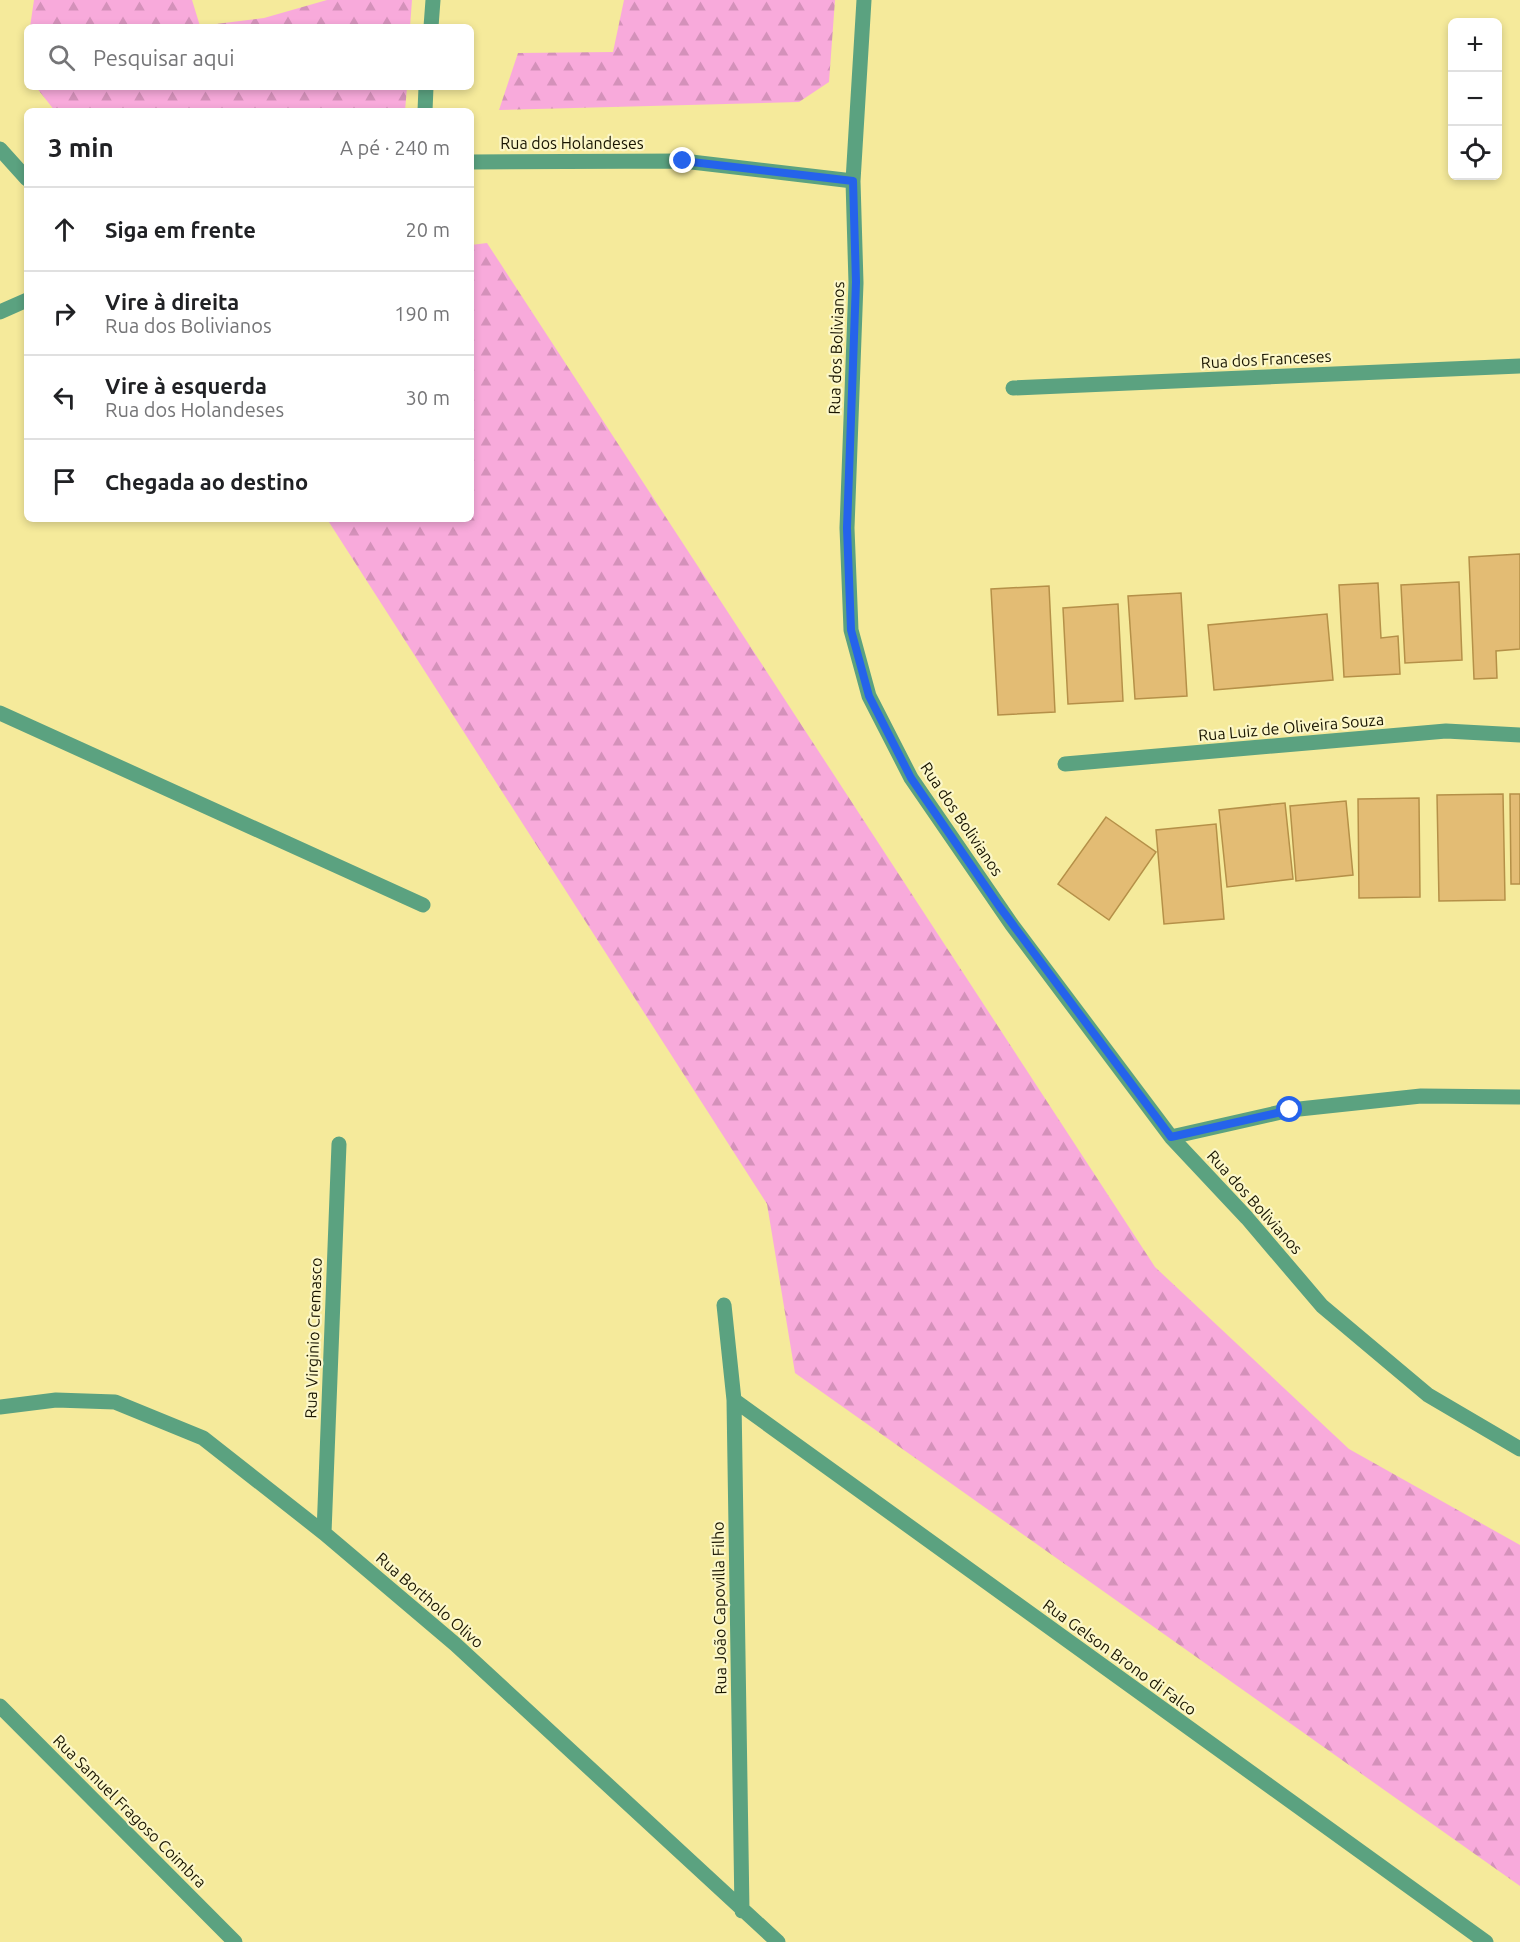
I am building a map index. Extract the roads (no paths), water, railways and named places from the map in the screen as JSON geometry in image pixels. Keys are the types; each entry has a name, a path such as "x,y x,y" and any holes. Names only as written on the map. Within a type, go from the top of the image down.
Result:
{"street":[{"path":"431,24 433,0"},
{"name":"Rua dos Bolivianos","path":"864,0 853,181 856,282 847,528 851,630 869,696 911,778 924,798 999,906 1171,1137 1246,1218 1322,1306 1428,1395 1520,1449"},
{"path":"425,108 426,90"},
{"path":"0,149 24,176"},
{"name":"Rua dos Holandeses","path":"474,162 683,161 853,181"},
{"path":"0,312 24,301"},
{"name":"Rua dos Franceses","path":"1013,388 1520,366"},
{"path":"0,713 423,905"},
{"name":"Rua Luiz de Oliveira Souza","path":"1065,764 1446,731 1520,735"},
{"path":"1171,1137 1290,1110 1421,1096 1520,1096"},
{"name":"Rua Virginio Cremasco","path":"324,1533 339,1144"},
{"name":"Rua João Capovilla Filho","path":"724,1305 734,1400 742,1911"},
{"name":"Rua Bortholo Olivo","path":"0,1407 56,1400 115,1402 203,1438 324,1533 455,1644 778,1942"},
{"name":"Rua Gelson Brono di Falco","path":"734,1400 1486,1942"},
{"name":"Rua Samuel Fragoso Coimbra","path":"0,1706 235,1942"}]}
